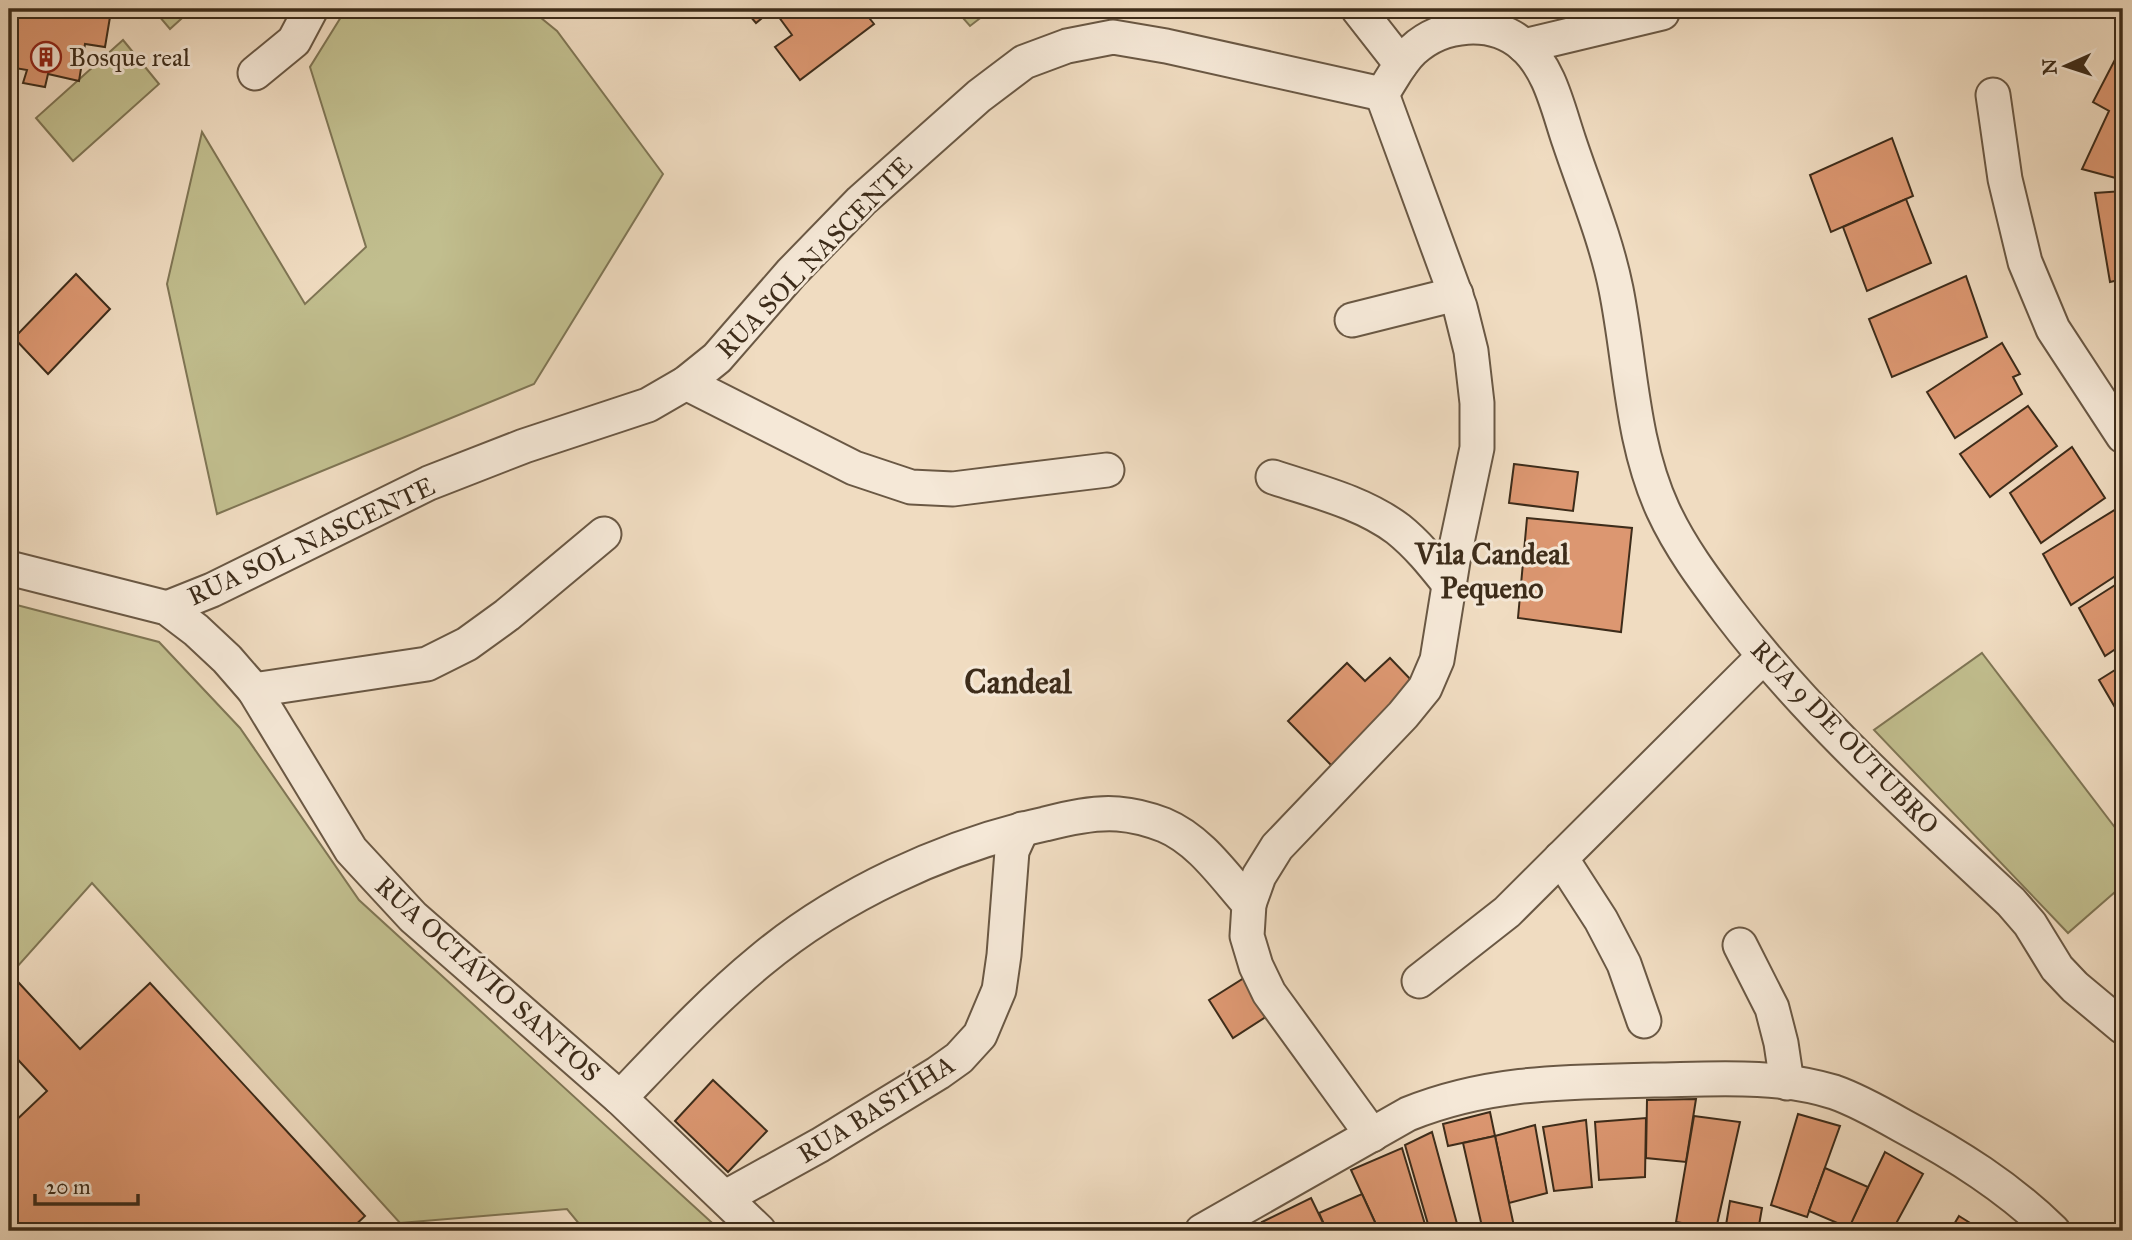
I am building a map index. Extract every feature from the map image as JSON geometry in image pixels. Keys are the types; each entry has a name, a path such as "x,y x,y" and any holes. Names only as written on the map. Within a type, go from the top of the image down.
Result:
{"street":[{"path":"256,74 294,41 311,9"},
{"path":"1358,9 1401,64"},
{"path":"1372,1135 1269,993 1256,966 1247,936 1249,904 1259,876 1277,847 1403,715 1425,688 1437,660 1446,618 1449,584 1477,448 1477,403 1471,351 1455,294 1382,94 1401,64 1428,38 1440,19 1492,29 1510,36 1524,46 1662,13"},
{"name":"RUA SOL NASCENTE","path":"167,608 212,590 429,483 524,446 648,405 686,383 717,358 791,273 861,201 979,96 1024,62 1067,46 1113,37 1166,46 1382,94"},
{"name":"RUA 9 DE OUTUBRO","path":"1524,46 1544,71 1615,285 1636,424 1648,472 1664,512 1685,551 1763,657 1841,741 2011,902 2030,924 2057,968 2075,987 2123,1027"},
{"path":"1993,95 2004,179 2025,262 2053,329 2123,436"},
{"path":"1352,320 1395,312 1455,294"},
{"path":"686,383 853,468 911,487 953,489 1107,470"},
{"path":"1273,477 1362,508 1397,528 1427,556 1449,584"},
{"path":"254,690 427,664 467,644 497,622 604,534"},
{"path":"9,568 167,608"},
{"name":"RUA OCTÁVIO SANTOS","path":"167,608 227,659 254,690 351,850 383,887 412,917 620,1098 759,1231"},
{"path":"1419,981 1507,912 1763,657"},
{"path":"620,1098 699,1015 761,960 818,919 908,869 1023,829 1074,817 1118,814 1164,825 1188,838 1205,853 1249,904"},
{"name":"RUA BASTÍHA","path":"726,1197 820,1145 939,1073 959,1058 980,1035 999,990 1012,850 1023,829"},
{"path":"1561,858 1601,920 1623,964 1644,1021"},
{"path":"1740,945 1772,1008 1787,1083"},
{"path":"1202,1231 1408,1114 1442,1100 1485,1090 1563,1083 1729,1077 1787,1083 1834,1092 1875,1110 1979,1170 2024,1202 2053,1231"}],"shaded area":[{"path":"153,9 192,9 170,29"},
{"path":"346,9 530,9 557,31 663,174 534,384 217,514 167,284 202,132 305,304 366,247 310,67"},
{"path":"955,9 992,9 970,26"},
{"path":"123,40 159,84 73,161 36,118"},
{"path":"9,603 159,642 240,728 359,900 721,1231 585,1231 567,1209 400,1223 92,883 9,976"},
{"path":"1982,653 2123,838 2123,885 2068,933 1874,730"}],"building":[{"name":"Bosque real","path":"9,9 71,9 110,17 105,47 85,44 79,81 48,74 45,87 23,83 27,70 9,67"},
{"path":"744,9 773,9 756,23"},
{"path":"773,9 862,9 874,24 800,80 775,47 792,35"},
{"path":"2120,50 2123,52 2123,180 2082,169 2109,111 2093,102"},
{"path":"1892,138 1913,196 1831,232 1810,175"},
{"path":"2123,191 2123,279 2110,282 2095,193"},
{"path":"1906,199 1931,263 1867,291 1843,227"},
{"path":"76,274 110,309 48,374 14,338"},
{"path":"1966,276 1987,337 1892,377 1869,319"},
{"path":"2002,343 2020,374 2013,377 2022,394 1955,438 1927,392"},
{"path":"2028,406 2057,446 1990,497 1960,454"},
{"path":"2072,447 2105,498 2041,543 2010,493"},
{"path":"1514,464 1578,472 1573,511 1509,503"},
{"path":"2121,506 2123,571 2071,605 2043,554"},
{"path":"1527,518 1632,528 1621,632 1518,618"},
{"path":"2123,580 2123,644 2105,656 2079,608"},
{"path":"1390,658 1415,684 1332,766 1288,721 1347,663 1365,681"},
{"path":"2123,665 2123,721 2099,680"},
{"path":"1252,973 1275,1011 1233,1038 1209,1000"},
{"path":"19,983 80,1049 150,983 365,1216 349,1231 9,1231 9,1127 47,1091 9,1050 9,992"},
{"path":"713,1080 767,1131 728,1172 675,1121"},
{"path":"1696,1099 1686,1162 1646,1158 1647,1100"},
{"path":"1490,1112 1495,1136 1448,1146 1443,1124"},
{"path":"1798,1114 1840,1126 1807,1217 1771,1205"},
{"path":"1694,1116 1740,1122 1716,1229 1676,1222"},
{"path":"1646,1118 1645,1177 1599,1180 1595,1122"},
{"path":"1586,1120 1592,1187 1554,1191 1543,1127"},
{"path":"1535,1125 1547,1193 1509,1203 1495,1136"},
{"path":"1432,1132 1459,1231 1430,1231 1405,1145"},
{"path":"1495,1136 1515,1231 1483,1231 1463,1143"},
{"path":"1402,1148 1427,1231 1379,1231 1351,1170"},
{"path":"1885,1152 1923,1174 1892,1231 1847,1231"},
{"path":"1825,1168 1868,1187 1849,1228 1809,1211"},
{"path":"1362,1194 1379,1231 1327,1231 1319,1213"},
{"path":"1311,1198 1327,1231 1267,1231 1262,1222"},
{"path":"1730,1201 1762,1208 1758,1231 1725,1231"},
{"path":"1959,1216 1983,1231 1950,1231"}],"place":[{"name":"Bosque real","path":"46,57"}],"district":[{"name":"Vila Candeal Pequeno","path":"1492,571"},
{"name":"Candeal","path":"1018,681"}]}
